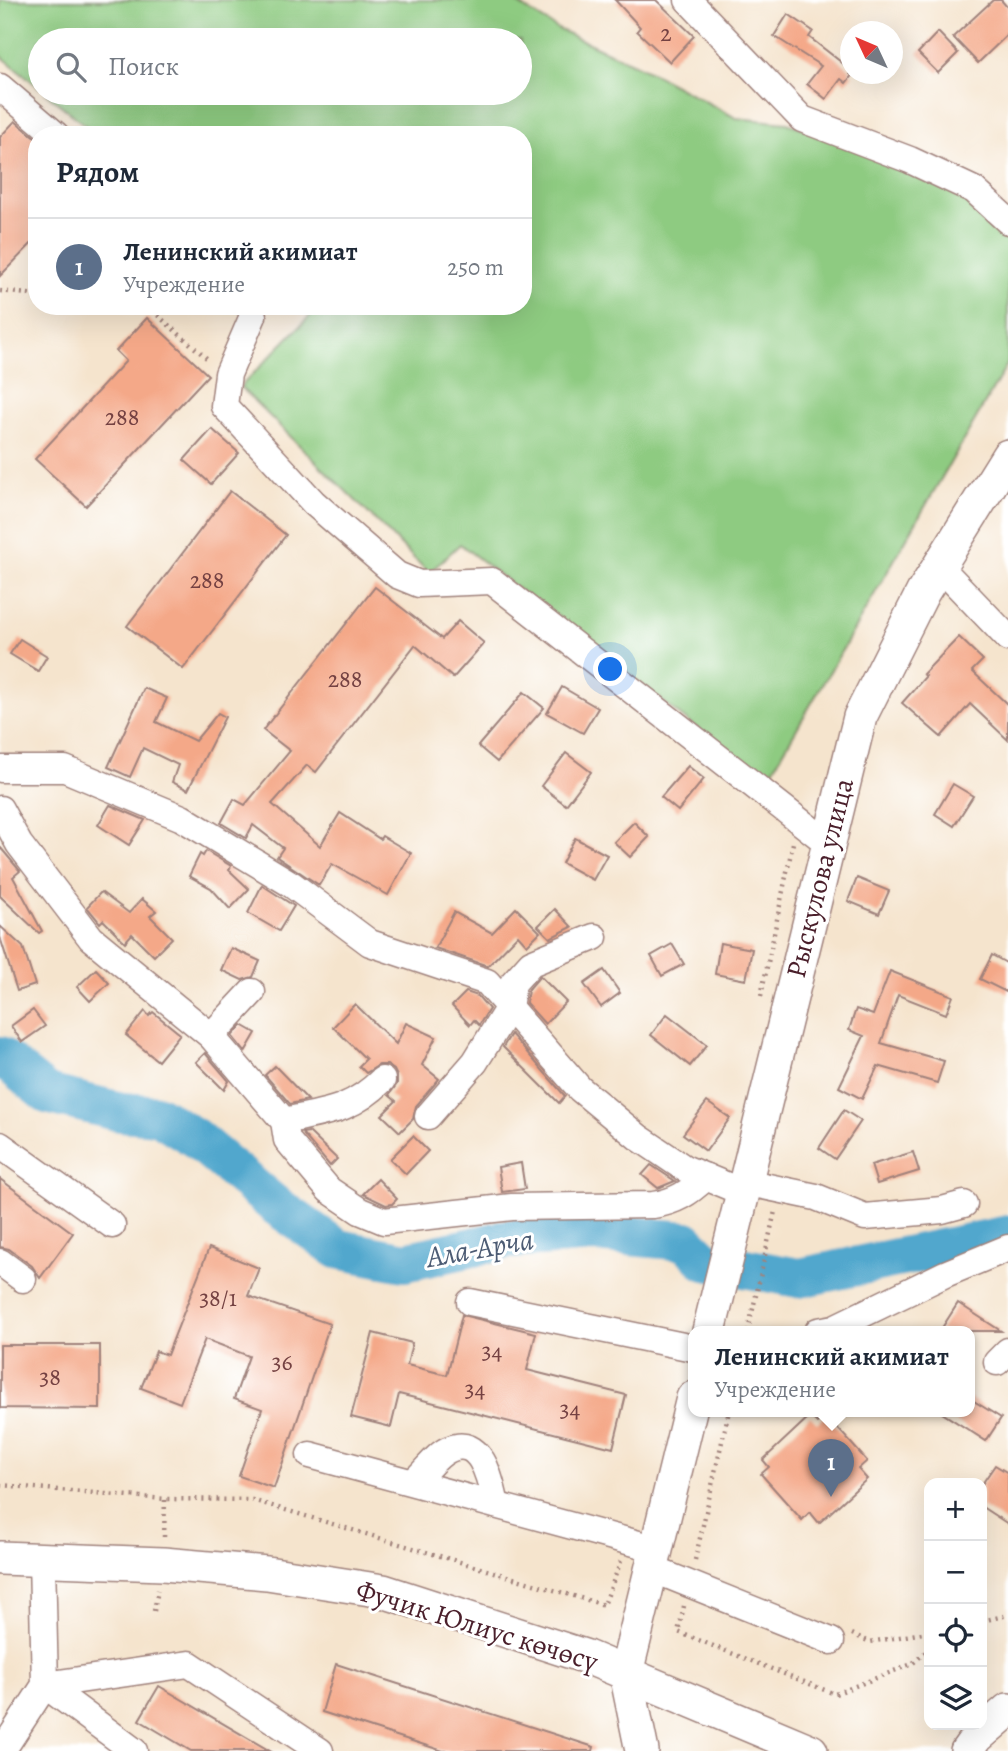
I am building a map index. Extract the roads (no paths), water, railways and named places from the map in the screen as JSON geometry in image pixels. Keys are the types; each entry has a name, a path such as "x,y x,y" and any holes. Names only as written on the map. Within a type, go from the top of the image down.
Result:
{"main road":[{"name":"Рыскулова улица","path":"712,1318 860,717 923,592 1008,456"},
{"path":"642,1751 626,1672 688,1417"},
{"name":"Фучик Юлиус көчөсү","path":"0,1559 163,1564 254,1572 383,1591 587,1657 811,1751"},
{"path":"965,1746 1008,1710"}],"street":[{"path":"688,0 802,120 910,160 974,190 1008,221"},
{"path":"0,87 46,126"},
{"path":"253,315 228,374 224,406 314,502 397,575 419,584 492,581 829,844"},
{"path":"939,566 1008,638"},
{"path":"0,769 65,769 182,818 291,884 370,943 487,982 580,1089 638,1137 684,1168 741,1197 816,1197 865,1217 942,1210 964,1204"},
{"path":"3,824 91,939 211,1036 284,1121 287,1140 329,1190 360,1211 384,1221 512,1207 653,1205 668,1203 689,1193 706,1177"},
{"path":"428,1116 475,1062 509,1007 513,983 531,963 594,937"},
{"path":"211,1036 252,992"},
{"path":"284,1121 344,1108 369,1093 382,1080"},
{"path":"0,1145 112,1225"},
{"path":"838,1326 945,1273 1008,1248"},
{"path":"0,1262 23,1279"},
{"path":"470,1302 688,1347"},
{"path":"413,1482 449,1449 461,1447 474,1450 484,1462 496,1505"},
{"path":"310,1455 496,1505 654,1559 689,1585 831,1641"},
{"path":"2,1751 45,1685 42,1560"},
{"path":"45,1685 189,1664 320,1751"},
{"path":"45,1685 105,1742 134,1751"}],"waterway":[{"name":"Ала-Арча","path":"0,1056 47,1094 121,1112 158,1115 195,1138 275,1205 338,1249 405,1262 509,1239 595,1233 686,1241 706,1261 799,1278 1008,1235"}],"place":[{"name":"Ленинский акимиат","path":"831,1497"}]}
